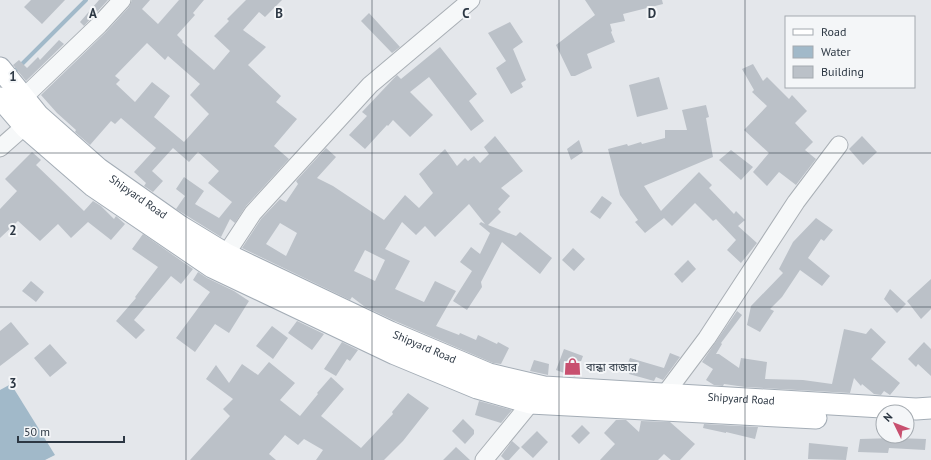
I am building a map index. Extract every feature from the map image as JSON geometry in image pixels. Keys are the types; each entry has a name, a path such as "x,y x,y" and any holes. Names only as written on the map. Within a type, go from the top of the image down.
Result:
{"main road":[{"name":"Shipyard Road","path":"0,68 24,98 31,121 93,186 144,222 212,267 395,354 477,388 530,403 875,421"},
{"name":"Shipyard Road","path":"0,98 180,226 226,254 390,332 489,374 544,387 908,408 931,408"},
{"path":"915,422 931,422"}],"street":[{"path":"24,98 100,25 122,0"},
{"path":"226,254 253,213 370,85 471,0"},
{"path":"0,148 31,121"},
{"path":"665,394 707,338 796,202 839,145"},
{"path":"484,460 544,387"}],"water":[{"path":"11,384 55,455 45,460 0,460 0,390"}],"building":[{"path":"31,0 65,0 42,24 24,7"},
{"path":"99,0 108,0 84,26 80,22"},
{"path":"132,0 150,0 142,9 158,24 179,0 204,0 193,13 195,15 177,35 183,41 182,42 214,70 230,51 214,36 229,21 227,19 246,0 282,0 265,17 259,12 243,30 266,47 248,65 281,96 276,102 297,119 274,146 289,159 246,206 235,223 230,219 221,237 176,209 185,196 176,189 184,177 204,191 195,204 219,218 232,202 208,183 219,171 198,152 189,162 173,148 152,171 163,181 153,192 144,186 146,183 134,172 156,148 121,118 115,124 111,121 90,145 75,132 76,130 57,113 41,95 106,32 129,7","holes":["147,43 165,60 168,56 200,84 190,95 209,114 184,142 154,117 170,96 152,82 135,102 116,84 120,80 115,76"]},
{"path":"585,0 662,0 663,4 623,14 625,21 610,24 615,42 587,54 592,68 575,76 571,76 556,45 595,15"},
{"path":"369,13 400,47 392,53 361,21"},
{"path":"510,22 523,42 513,49 526,80 521,83 523,87 511,94 496,68 506,61 488,33"},
{"path":"59,40 64,44 26,81 13,65 19,60 27,68 38,57 40,60"},
{"path":"440,47 477,94 469,101 484,121 471,131 429,77 410,92 433,115 410,137 393,120 365,149 349,135 367,116 362,112 397,75 401,79"},
{"path":"753,64 763,81 767,77 789,99 792,95 807,111 795,123 813,142 805,150 816,159 796,185 779,172 767,186 753,172 769,153 744,130 767,106 752,92 754,90 742,69"},
{"path":"659,77 668,109 637,117 629,85"},
{"path":"706,105 709,117 706,118 713,157 644,186 661,211 699,172 712,185 709,188 734,214 736,211 745,220 738,226 757,243 741,263 727,250 736,240 716,219 713,221 695,203 672,226 664,218 645,233 635,222 638,220 620,195 608,149 627,144 628,146 641,142 642,144 665,138 665,130 687,130 682,110"},
{"path":"495,136 523,171 501,188 510,196 498,209 501,212 488,225 516,236 520,232 552,258 540,274 502,242 481,282 482,287 467,310 453,301 472,271 460,262 471,247 480,254 490,233 479,224 481,222 485,224 469,204 435,237 425,226 416,235 402,222 385,249 410,261 395,289 424,302 435,281 456,291 436,326 459,335 460,333 476,340 478,335 497,344 498,342 509,348 501,364 493,363 395,321 365,307 352,297 350,300 242,248 261,219 280,199 286,202 298,184 296,181 326,148 336,157 317,178 333,186 384,220 405,195 419,208 433,193 419,174 445,149 457,166 465,158 468,161 474,156 480,163 489,154 484,147","holes":["280,223 297,233 286,256 266,244","365,250 385,260 375,281 354,271"]},
{"path":"862,136 877,152 863,165 849,149"},
{"path":"579,140 583,152 571,160 567,149"},
{"path":"731,150 753,167 741,180 719,160"},
{"path":"32,152 41,160 36,165 84,211 93,201 101,206 114,219 116,216 125,224 111,240 88,222 71,238 58,224 40,241 18,221 0,238 0,209 17,191 5,179"},
{"path":"602,196 612,203 600,219 590,212"},
{"path":"816,218 833,230 824,241 821,239 808,258 830,276 822,286 800,270 782,297 770,309 774,311 760,332 747,325 751,306 783,273 779,269 793,242"},
{"path":"143,234 193,269 181,284 171,276 134,320 145,330 136,339 116,321 136,298 135,297 158,267 132,249"},
{"path":"573,248 585,259 574,271 562,260"},
{"path":"688,260 696,269 682,283 674,274"},
{"path":"198,272 234,291 249,301 229,333 215,324 195,352 176,338 210,292 193,280"},
{"path":"931,279 931,309 921,319 907,301"},
{"path":"31,281 44,292 36,302 22,291"},
{"path":"890,289 906,304 897,313 884,299"},
{"path":"737,311 742,315 721,343 722,344 716,354 719,354 739,368 741,358 767,362 765,379 803,380 832,384 844,329 866,334 871,328 886,342 871,359 900,383 890,395 884,391 881,395 874,394 862,384 861,386 854,378 850,393 745,387 724,384 723,386 714,385 706,380 713,369 702,362"},
{"path":"297,321 324,334 312,350 288,333"},
{"path":"11,322 29,344 0,366 0,331"},
{"path":"272,326 288,338 273,359 256,346"},
{"path":"342,342 358,350 350,361 347,359 336,376 324,369"},
{"path":"924,342 931,349 931,376 918,364 916,367 908,359"},
{"path":"50,344 67,363 50,377 34,358"},
{"path":"564,349 583,356 575,377 556,370"},
{"path":"670,353 680,357 663,380 656,377 654,381 629,374 631,367 627,365 630,358 664,368"},
{"path":"534,360 549,364 548,375 530,371"},
{"path":"269,362 295,383 280,400 300,416 331,377 344,389 321,416 361,448 393,414 392,412 408,393 429,408 403,441 384,460 316,460 323,450 304,439 298,445 285,435 269,454 276,460 190,460 230,416 223,409 233,399 206,379 216,365 229,383 242,364 258,375"},
{"path":"479,401 512,410 501,423 475,415"},
{"path":"463,419 474,430 474,434 465,444 452,431"},
{"path":"616,420 626,420 639,432 641,421 670,422 695,444 680,460 671,460 664,454 658,460 600,460 615,444 604,433"},
{"path":"704,424 758,427 755,439 703,428"},
{"path":"582,425 590,433 579,444 571,436"},
{"path":"537,431 548,442 533,458 521,447"},
{"path":"860,439 875,439 875,444 915,444 915,439 926,439 925,450 889,448 888,453 858,452"},
{"path":"512,441 520,448 509,460 505,460 501,456"},
{"path":"809,443 848,447 846,460 808,459"},
{"path":"456,447 470,460 443,460"}],"waterway":[{"path":"12,74 86,0"}],"place":[{"name":"বান্ধা বাজার","path":"573,367"}]}
